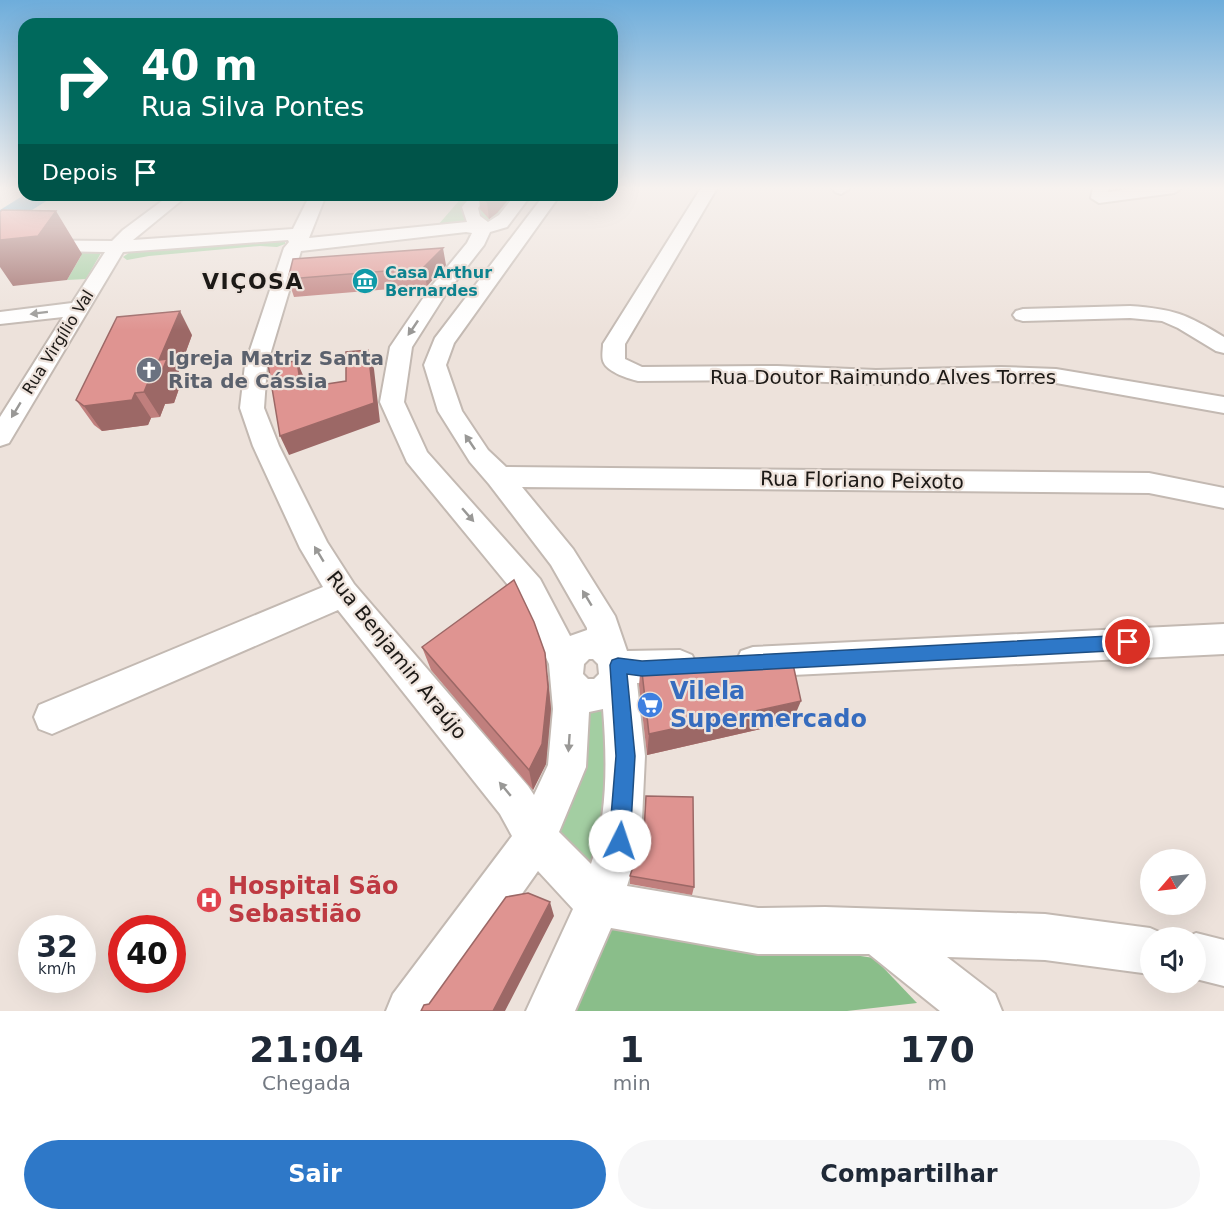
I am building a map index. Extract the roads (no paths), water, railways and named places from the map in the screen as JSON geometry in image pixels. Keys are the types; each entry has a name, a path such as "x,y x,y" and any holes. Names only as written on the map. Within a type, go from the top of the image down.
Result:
{"street":[{"name":"Rua Virgílio Val","path":"0,437 78,309 128,235"},
{"name":"Rua Benjamin Araújo","path":"300,235 256,365 252,408 266,446 315,548 343,593 514,800 536,838 599,904"},
{"path":"0,245 112,256 296,246 393,235"},
{"path":"480,235 437,292 401,347 392,402 416,456 529,588 567,674"},
{"path":"522,235 443,343 435,365 450,411 479,456 499,477 562,557 603,626 615,663 626,756 620,841 599,904 550,1011"},
{"name":"Rua Doutor Raimundo Alves Torres","path":"680,235 614,344 614,362 638,374 777,373 876,377 1001,374 1056,376 1224,405"},
{"path":"0,318 78,309"},
{"path":"1023,315 1130,312 1166,315 1186,323 1224,346"},
{"name":"Rua Floriano Peixoto","path":"499,477 1149,483 1224,498"},
{"path":"52,717 343,593"},
{"path":"410,1011 536,838 567,767 571,709 567,674 569,656 583,647 592,646 615,663 642,668 1224,639"},
{"path":"599,904 758,931 1045,937 1140,950"},
{"path":"879,933 976,1011"}],"place":[{"name":"Casa Arthur Bernardes","path":"365,281"},
{"name":"Igreja Matriz Santa Rita de Cássia","path":"149,370"},
{"name":"Vilela Supermercado","path":"650,705"},
{"name":"Hospital São Sebastião","path":"209,900"}],"district":[{"name":"VIÇOSA","path":"253,281"}]}
